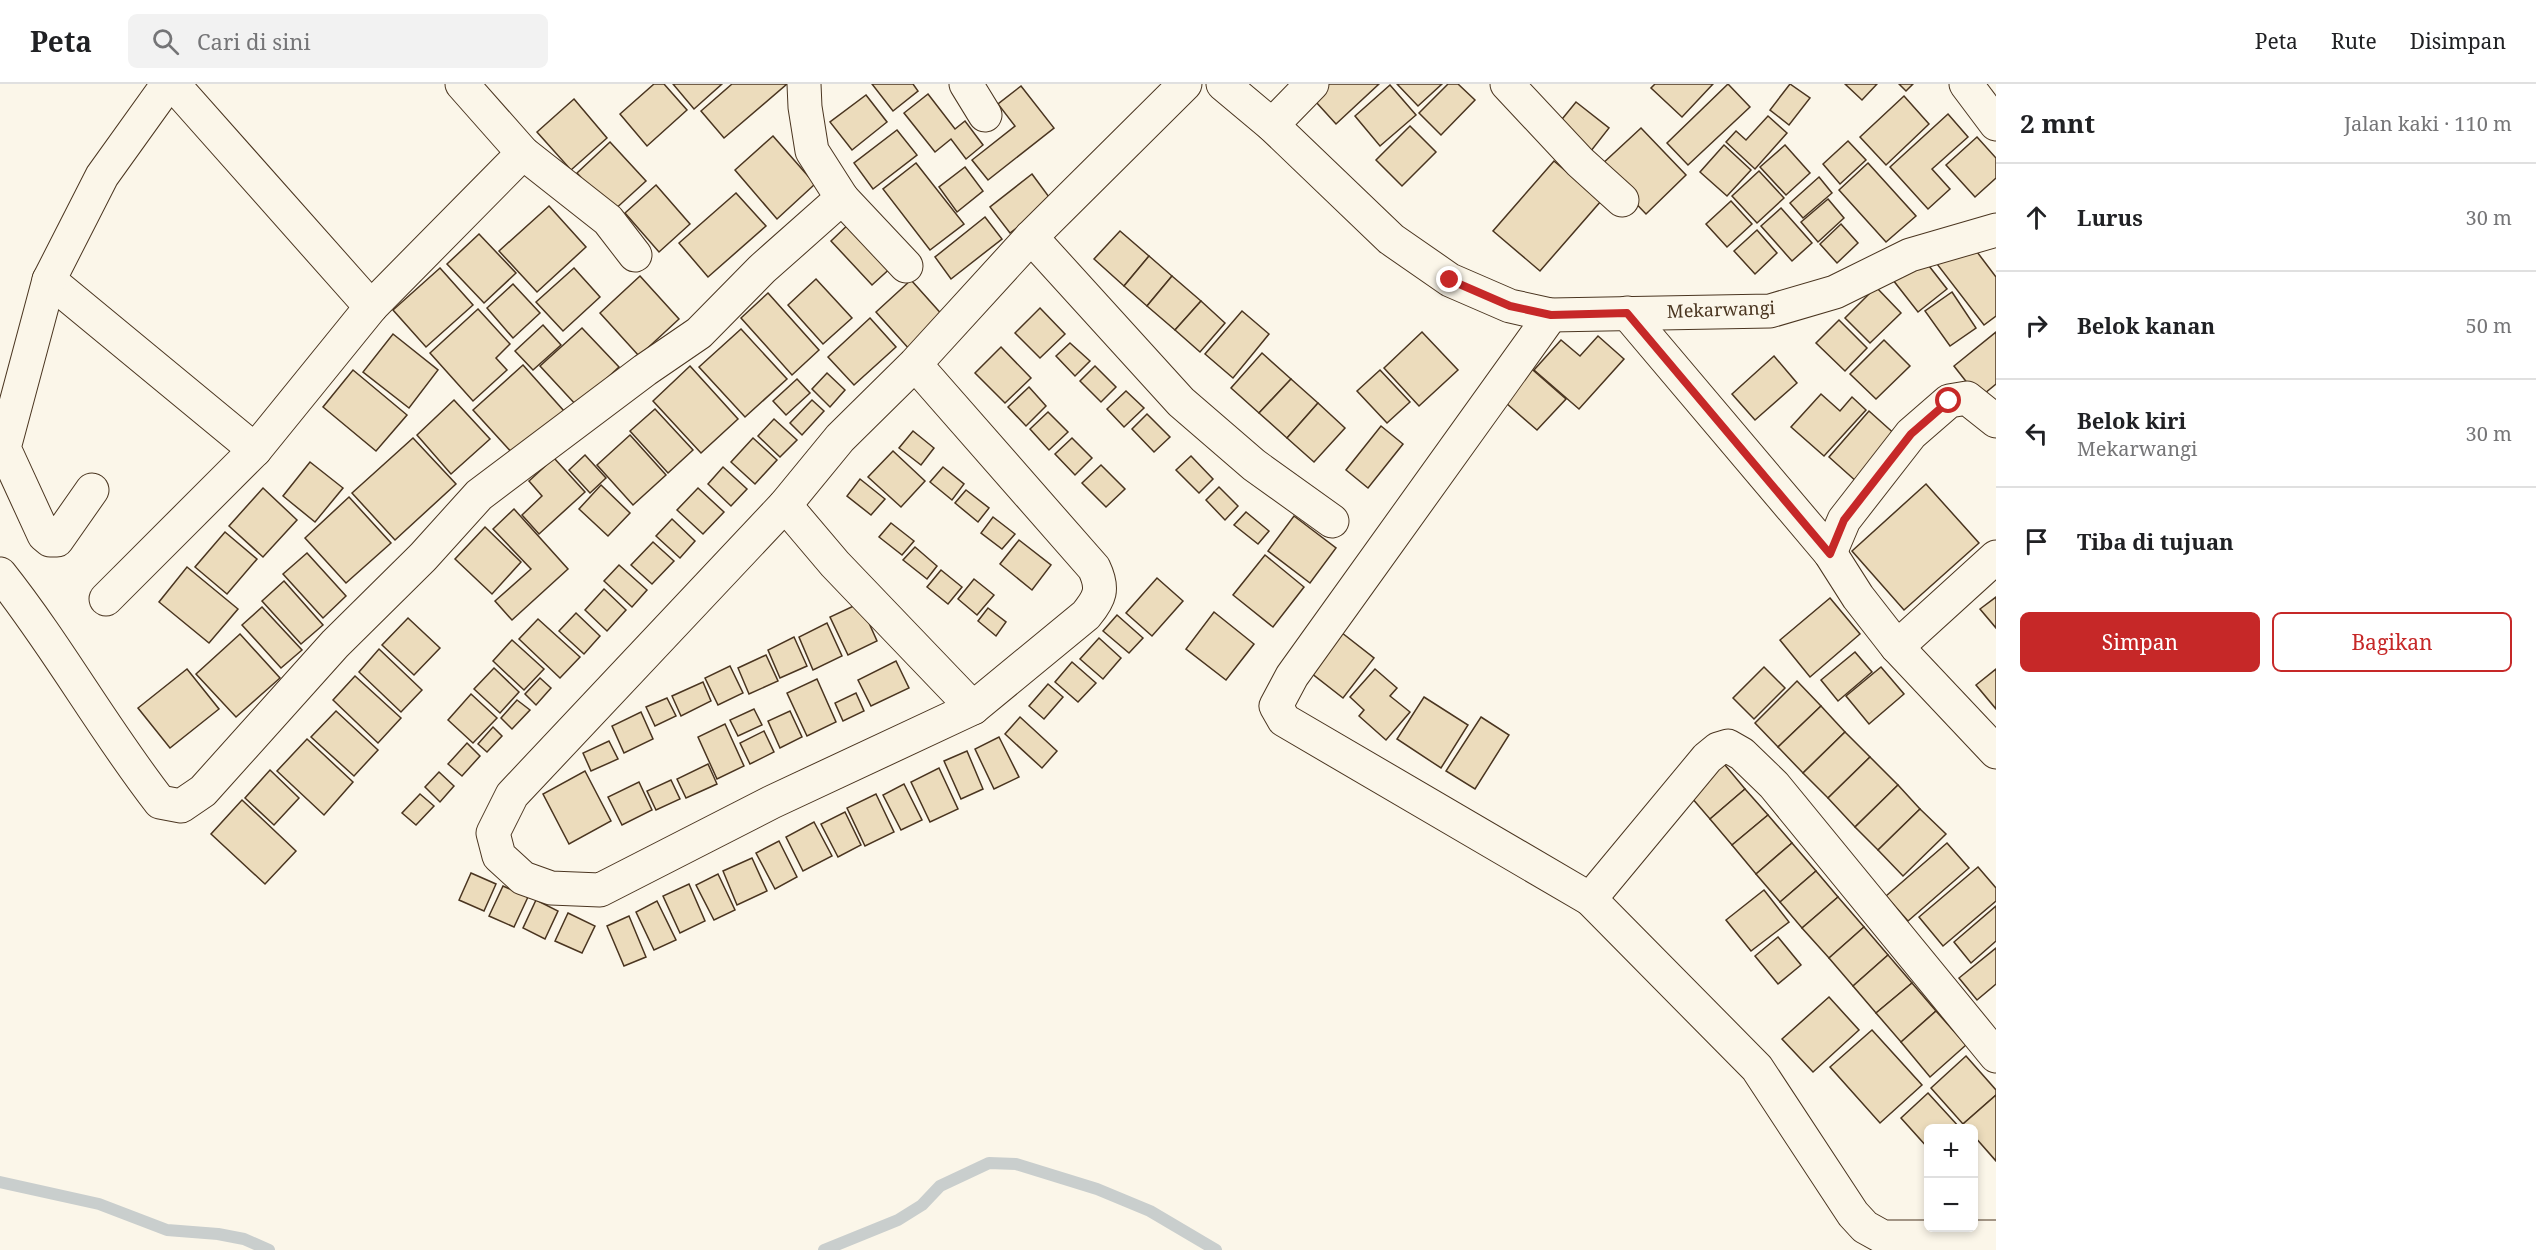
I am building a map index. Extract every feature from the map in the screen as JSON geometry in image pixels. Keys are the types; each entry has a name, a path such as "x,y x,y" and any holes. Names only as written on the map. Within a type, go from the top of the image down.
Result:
{"street":[{"path":"92,490 57,540 50,540 44,535 2,446 49,280 102,176 168,84"},
{"path":"173,84 371,307"},
{"path":"462,84 523,153 608,220 635,255"},
{"path":"804,84 812,151 842,198 906,266"},
{"path":"966,84 985,115"},
{"path":"915,364 1094,568 1100,580 1098,600 1086,615 973,708 772,802 600,890 551,888 523,878 499,856 493,833 512,795 785,505 840,438 915,364 1031,237 1185,84"},
{"name":"Mekarwangi","path":"1223,84 1272,125 1391,239 1450,280 1510,306 1551,315 1770,311 1835,292 1910,255 1996,230"},
{"path":"1272,125 1312,84"},
{"path":"1507,84 1580,162 1622,200"},
{"path":"1966,84 1996,124"},
{"path":"106,599 255,450 371,307 523,153"},
{"path":"0,574 27,608 149,788 160,802 181,806 202,791 335,644 423,557 479,495 645,370 699,333 762,269 842,198"},
{"path":"1031,237 1181,402 1254,465 1332,522"},
{"path":"49,280 255,450"},
{"path":"1627,313 1830,554 1858,597 1897,647 1996,752"},
{"path":"1551,315 1292,676 1276,706 1284,720 1590,899 1757,1068 1853,1214 1865,1227 1883,1237 1996,1237"},
{"path":"1830,554 1844,520 1911,434 1949,401 1967,398 1996,421"},
{"path":"785,505 835,564 973,708"},
{"path":"1897,647 1996,557"},
{"path":"1590,899 1707,758 1718,749 1728,746 1742,753 1774,785 1996,1056"}],"building":[{"path":"654,84 664,84 687,110 647,146 620,114"},
{"path":"673,84 722,84 694,109"},
{"path":"732,84 787,84 724,138 701,111"},
{"path":"872,84 913,84 918,91 893,111"},
{"path":"1314,84 1379,84 1336,124 1306,91"},
{"path":"1397,84 1442,84 1418,106"},
{"path":"1448,84 1458,84 1475,100 1441,135 1419,113"},
{"path":"1655,84 1713,84 1682,117 1651,88"},
{"path":"1728,84 1750,107 1688,165 1667,143"},
{"path":"1790,84 1810,98 1789,125 1770,110"},
{"path":"1845,84 1877,84 1862,100"},
{"path":"1899,84 1913,84 1906,91"},
{"path":"1390,85 1416,115 1380,146 1355,116"},
{"path":"1021,86 1054,128 988,180 972,160 1015,126 998,104"},
{"path":"928,94 955,129 965,121 983,145 966,159 951,139 935,152 904,113"},
{"path":"866,95 887,122 852,150 830,122"},
{"path":"1904,96 1929,124 1886,165 1860,137"},
{"path":"574,99 607,138 571,170 537,132"},
{"path":"1576,102 1609,128 1587,156 1554,129"},
{"path":"1948,114 1968,137 1932,169 1950,189 1928,209 1890,167"},
{"path":"1768,116 1787,133 1755,169 1726,142 1736,131 1746,140"},
{"path":"1410,126 1436,152 1402,186 1376,160"},
{"path":"1641,128 1686,175 1646,214 1600,166"},
{"path":"897,130 917,155 873,189 854,163"},
{"path":"773,136 815,184 777,219 735,170"},
{"path":"1977,137 1996,158 1996,178 1975,197 1946,165"},
{"path":"1848,141 1866,160 1840,184 1823,164"},
{"path":"610,142 646,181 612,212 577,173"},
{"path":"1724,145 1751,170 1727,196 1700,172"},
{"path":"1785,145 1810,173 1786,195 1760,167"},
{"path":"1554,161 1601,201 1540,271 1493,231"},
{"path":"916,163 964,224 930,250 883,189"},
{"path":"1868,163 1916,216 1886,242 1839,190"},
{"path":"965,167 983,191 957,212 939,187"},
{"path":"1759,171 1784,198 1757,223 1732,196"},
{"path":"1032,174 1052,201 1010,233 990,207"},
{"path":"1819,177 1832,193 1803,218 1790,203"},
{"path":"656,185 690,224 659,252 625,213"},
{"path":"736,193 766,226 708,277 679,243"},
{"path":"1828,199 1844,218 1818,242 1801,222"},
{"path":"1731,201 1752,224 1727,247 1706,224"},
{"path":"549,206 586,247 537,292 499,251"},
{"path":"1781,208 1812,243 1792,261 1761,226"},
{"path":"985,217 1002,239 951,279 935,257"},
{"path":"854,219 895,264 872,285 831,241"},
{"path":"1841,224 1858,243 1837,263 1820,244"},
{"path":"1757,230 1777,253 1755,274 1734,251"},
{"path":"1120,231 1149,256 1124,286 1094,259"},
{"path":"479,234 516,273 484,303 447,264"},
{"path":"1968,240 1996,277 1996,316 1984,325 1937,264"},
{"path":"1149,256 1172,276 1147,306 1124,286"},
{"path":"1922,257 1947,289 1918,312 1893,280"},
{"path":"440,268 473,305 426,347 393,310"},
{"path":"574,268 600,297 563,331 536,302"},
{"path":"640,276 679,319 639,356 600,313"},
{"path":"1172,276 1201,301 1175,330 1147,306"},
{"path":"816,279 852,318 823,344 788,305"},
{"path":"911,280 945,318 910,350 876,312"},
{"path":"513,284 540,313 513,338 487,308"},
{"path":"1876,287 1901,313 1870,343 1845,318"},
{"path":"1952,292 1976,328 1950,346 1925,311"},
{"path":"768,293 819,350 792,375 741,318"},
{"path":"1201,301 1225,323 1200,352 1175,330"},
{"path":"1040,308 1065,334 1040,358 1015,333"},
{"path":"478,309 510,344 496,358 507,370 473,401 430,353"},
{"path":"1242,311 1269,334 1233,378 1205,354"},
{"path":"870,318 896,347 854,385 828,357"},
{"path":"1839,320 1867,348 1845,371 1816,343"},
{"path":"543,325 561,345 533,370 515,351"},
{"path":"582,328 619,367 577,406 540,366"},
{"path":"741,329 787,379 745,417 699,367"},
{"path":"1422,332 1458,370 1419,406 1384,368"},
{"path":"1996,332 1996,384 1979,398 1954,366"},
{"path":"393,334 438,370 409,408 363,372"},
{"path":"1598,336 1624,359 1579,409 1534,370 1561,340 1580,356"},
{"path":"1884,340 1910,366 1876,399 1850,374"},
{"path":"1070,343 1090,361 1075,376 1056,356"},
{"path":"1001,347 1031,378 1005,403 975,373"},
{"path":"1262,353 1291,379 1259,413 1231,388"},
{"path":"1774,356 1797,383 1755,420 1732,394"},
{"path":"1526,364 1566,399 1537,430 1498,396"},
{"path":"523,365 564,411 515,456 473,410"},
{"path":"690,366 738,419 701,453 653,401"},
{"path":"1095,366 1116,387 1101,402 1080,381"},
{"path":"353,370 407,415 376,451 323,407"},
{"path":"1380,370 1410,402 1387,423 1357,391"},
{"path":"827,373 845,390 830,407 812,389"},
{"path":"797,379 810,393 786,415 773,401"},
{"path":"1291,379 1318,403 1287,438 1259,413"},
{"path":"1029,387 1046,406 1026,426 1008,407"},
{"path":"1126,391 1144,408 1124,427 1107,409"},
{"path":"1821,394 1840,411 1852,397 1866,410 1824,456 1791,427"},
{"path":"454,400 490,439 451,474 417,435"},
{"path":"812,400 824,411 802,435 790,423"},
{"path":"1318,403 1345,428 1314,462 1287,438"},
{"path":"655,409 693,450 668,473 630,431"},
{"path":"1869,411 1898,437 1857,482 1829,457"},
{"path":"1048,412 1068,432 1049,450 1030,429"},
{"path":"1147,414 1170,437 1154,452 1132,429"},
{"path":"774,419 797,440 780,457 758,436"},
{"path":"1381,426 1403,444 1368,488 1346,470"},
{"path":"913,431 934,448 921,465 899,448"},
{"path":"630,435 666,475 633,505 597,465"},
{"path":"413,438 456,484 395,540 352,493"},
{"path":"753,438 777,460 755,484 731,462"},
{"path":"1072,438 1092,458 1075,475 1055,454"},
{"path":"893,451 925,481 901,507 868,477"},
{"path":"585,455 606,478 590,493 569,470"},
{"path":"1191,456 1213,479 1199,493 1176,470"},
{"path":"554,458 585,492 539,534 522,515 542,496 529,481"},
{"path":"310,462 343,488 315,522 283,496"},
{"path":"1101,465 1125,489 1106,507 1082,483"},
{"path":"723,467 747,489 731,506 708,484"},
{"path":"943,467 964,484 952,500 930,482"},
{"path":"860,479 885,499 871,515 847,496"},
{"path":"1926,484 1979,543 1904,610 1852,551"},
{"path":"601,485 630,513 608,536 579,509"},
{"path":"1219,487 1238,506 1225,520 1206,500"},
{"path":"263,488 297,520 263,557 229,526"},
{"path":"698,488 724,512 703,534 677,510"},
{"path":"966,490 989,508 978,522 955,503"},
{"path":"349,497 391,543 346,583 305,538"},
{"path":"514,509 568,569 512,620 495,601 531,569 493,529"},
{"path":"1246,512 1269,531 1258,544 1234,525"},
{"path":"1294,516 1336,548 1310,583 1268,551"},
{"path":"993,517 1015,534 1002,549 981,533"},
{"path":"672,519 695,541 680,558 656,536"},
{"path":"891,523 914,541 902,555 879,537"},
{"path":"485,527 521,562 492,594 455,559"},
{"path":"225,532 257,559 227,594 195,567"},
{"path":"1019,540 1051,565 1032,590 1000,564"},
{"path":"653,542 674,561 652,584 631,565"},
{"path":"915,547 937,566 927,579 903,560"},
{"path":"307,553 346,596 323,618 283,574"},
{"path":"1265,555 1304,587 1273,627 1233,595"},
{"path":"619,565 647,590 632,607 604,581"},
{"path":"187,567 238,609 209,643 159,602"},
{"path":"941,570 962,587 948,604 927,587"},
{"path":"1157,578 1183,601 1152,636 1126,613"},
{"path":"974,579 994,595 977,615 958,599"},
{"path":"284,581 323,625 301,644 262,601"},
{"path":"604,589 626,610 607,631 585,610"},
{"path":"1996,597 1996,628 1980,609"},
{"path":"1830,598 1860,634 1810,677 1780,640"},
{"path":"860,603 877,641 848,655 830,617"},
{"path":"262,607 302,650 281,668 242,625"},
{"path":"988,608 1006,622 996,636 978,621"},
{"path":"1214,612 1254,644 1226,680 1186,649"},
{"path":"576,613 600,636 584,654 559,631"},
{"path":"1117,615 1143,638 1129,653 1103,631"},
{"path":"408,618 440,648 414,675 382,645"},
{"path":"538,619 580,657 560,678 519,639"},
{"path":"827,623 842,656 813,670 799,637"},
{"path":"1337,629 1374,658 1343,698 1306,669"},
{"path":"240,634 280,678 236,717 196,674"},
{"path":"794,637 807,666 780,678 768,650"},
{"path":"1099,638 1121,658 1103,679 1080,659"},
{"path":"512,640 544,669 524,690 493,661"},
{"path":"379,649 422,690 401,712 359,672"},
{"path":"1855,652 1872,672 1838,701 1821,680"},
{"path":"766,655 778,681 749,694 738,668"},
{"path":"896,661 909,688 871,706 858,680"},
{"path":"1072,662 1096,683 1078,702 1055,682"},
{"path":"730,666 743,693 718,705 705,678"},
{"path":"1764,667 1785,688 1754,719 1733,698"},
{"path":"1881,667 1904,694 1869,724 1846,696"},
{"path":"494,668 519,692 500,713 474,689"},
{"path":"187,669 219,709 170,748 138,708"},
{"path":"1375,669 1397,688 1390,696 1410,712 1386,740 1359,716 1364,710 1350,697"},
{"path":"1996,669 1996,709 1976,685"},
{"path":"355,676 401,718 378,743 333,700"},
{"path":"540,678 551,688 536,705 525,694"},
{"path":"817,679 836,722 807,736 787,693"},
{"path":"1797,681 1821,706 1778,747 1755,723"},
{"path":"703,682 711,701 681,716 672,696"},
{"path":"1048,684 1063,697 1044,719 1029,706"},
{"path":"856,693 864,711 843,721 835,703"},
{"path":"471,694 497,718 473,743 448,720"},
{"path":"1424,697 1468,725 1441,768 1397,739"},
{"path":"667,698 676,716 655,726 646,707"},
{"path":"517,700 530,710 512,729 501,718"},
{"path":"1821,706 1845,732 1803,773 1778,747"},
{"path":"754,709 762,725 738,736 730,720"},
{"path":"336,711 378,750 354,776 311,737"},
{"path":"790,711 802,737 780,748 768,721"},
{"path":"641,712 653,739 624,753 612,726"},
{"path":"1020,717 1057,751 1042,768 1005,734"},
{"path":"1481,717 1509,735 1475,789 1446,771"},
{"path":"725,724 744,766 717,779 698,737"},
{"path":"493,727 502,736 487,752 478,744"},
{"path":"764,731 774,752 750,764 740,743"},
{"path":"1845,732 1870,757 1828,798 1803,773"},
{"path":"999,737 1019,777 994,789 975,749"},
{"path":"307,739 353,782 324,815 277,771"},
{"path":"609,741 618,759 591,771 583,753"},
{"path":"467,743 480,756 462,776 448,764"},
{"path":"967,751 983,789 961,799 944,761"},
{"path":"1870,757 1898,785 1855,827 1828,798"},
{"path":"1720,759 1745,789 1710,819 1685,790"},
{"path":"708,764 717,784 686,798 677,779"},
{"path":"939,768 958,809 930,822 911,782"},
{"path":"270,770 299,798 274,825 245,798"},
{"path":"585,771 611,821 569,844 543,794"},
{"path":"439,772 454,786 440,802 425,787"},
{"path":"671,780 680,799 656,810 647,791"},
{"path":"639,782 652,810 622,825 608,797"},
{"path":"904,784 922,820 901,830 883,795"},
{"path":"1898,785 1920,809 1878,850 1855,827"},
{"path":"1745,789 1768,815 1732,845 1710,819"},
{"path":"420,794 434,806 416,825 402,813"},
{"path":"876,794 894,832 865,846 847,808"},
{"path":"242,800 296,851 265,884 211,834"},
{"path":"1920,809 1946,834 1903,876 1878,850"},
{"path":"845,812 861,845 838,857 821,824"},
{"path":"1768,815 1792,843 1756,874 1732,845"},
{"path":"814,822 832,856 803,871 786,837"},
{"path":"779,841 797,877 775,889 756,853"},
{"path":"1792,843 1816,871 1780,902 1756,874"},
{"path":"1947,843 1969,868 1908,921 1886,896"},
{"path":"752,858 767,891 737,905 723,871"},
{"path":"1978,867 1996,888 1996,901 1943,946 1919,917"},
{"path":"1816,871 1838,897 1802,928 1780,902"},
{"path":"471,873 496,884 484,911 459,900"},
{"path":"718,874 735,910 714,920 696,885"},
{"path":"689,884 705,921 680,933 663,896"},
{"path":"503,886 528,897 514,927 489,916"},
{"path":"1764,890 1789,922 1751,951 1726,920"},
{"path":"1838,897 1864,927 1829,958 1802,928"},
{"path":"536,900 558,911 545,939 523,928"},
{"path":"657,901 676,940 654,950 636,912"},
{"path":"1996,906 1996,941 1971,963 1954,942"},
{"path":"568,913 595,926 582,953 555,941"},
{"path":"629,916 646,957 624,966 607,926"},
{"path":"1864,927 1888,955 1853,986 1829,958"},
{"path":"1778,937 1801,965 1778,984 1755,956"},
{"path":"1996,948 1996,984 1977,1000 1959,978"},
{"path":"1888,955 1912,983 1876,1013 1853,986"},
{"path":"1912,983 1936,1011 1901,1042 1876,1013"},
{"path":"1829,997 1859,1030 1813,1072 1782,1039"},
{"path":"1936,1011 1966,1045 1930,1077 1901,1042"},
{"path":"1872,1030 1922,1085 1880,1123 1830,1067"},
{"path":"1966,1056 1996,1090 1996,1095 1963,1124 1931,1088"},
{"path":"1928,1093 1956,1124 1924,1124 1924,1144 1901,1118"},
{"path":"1996,1095 1996,1161 1978,1141 1978,1124 1963,1124"}],"waterway":[{"path":"824,1250 898,1220 922,1205 940,1186 989,1163 1016,1164 1097,1189 1150,1211 1216,1250"},
{"path":"0,1182 99,1204 167,1230 218,1234 244,1239 269,1250"}],"route":[{"path":"1450,280 1510,306 1551,315 1627,313 1830,554 1844,520 1911,434 1949,401"}]}
